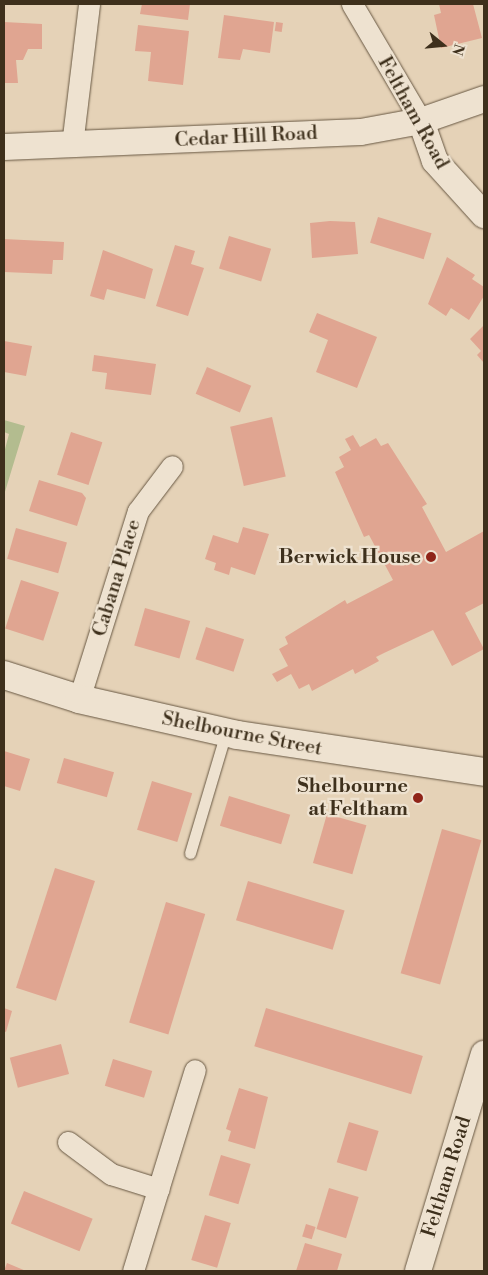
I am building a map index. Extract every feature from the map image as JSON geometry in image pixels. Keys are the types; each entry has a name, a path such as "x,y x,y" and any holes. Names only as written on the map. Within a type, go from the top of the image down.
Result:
{"main road":[{"name":"Shelbourne Street","path":"4,675 79,700 226,732 484,772"}],"street":[{"path":"72,145 89,4"},
{"name":"Feltham Road","path":"352,4 420,121 436,161 484,215"},
{"name":"Cedar Hill Road","path":"4,147 361,132 420,121 484,99"},
{"name":"Cabana Place","path":"79,700 138,511 172,466"},
{"name":"Feltham Road","path":"418,1271 484,1054"},
{"path":"132,1271 159,1189 194,1070"},
{"path":"68,1142 111,1174 159,1189"}],"lane":[{"path":"190,853 226,732"}],"green space":[{"path":"4,420 25,426 4,495 4,453 9,434 4,432"}],"building":[{"path":"142,4 190,4 188,20 140,14"},
{"path":"439,4 473,4 482,38 441,48 434,15 441,13"},
{"path":"224,15 274,22 270,53 243,49 240,60 218,58"},
{"path":"4,22 42,24 42,49 28,49 23,60 16,60 18,83 4,83"},
{"path":"276,22 283,23 282,32 275,31"},
{"path":"138,25 189,31 183,85 148,81 151,52 135,51"},
{"path":"378,217 432,233 424,259 370,243"},
{"path":"330,221 355,222 358,254 312,258 310,223"},
{"path":"229,236 271,249 261,281 219,269"},
{"path":"4,239 64,242 63,260 53,260 52,274 4,272"},
{"path":"175,245 195,251 191,264 204,268 188,316 156,306"},
{"path":"103,250 153,269 145,299 107,289 104,300 90,296"},
{"path":"447,257 475,275 472,279 484,287 484,296 469,320 451,308 446,316 428,304"},
{"path":"317,313 377,337 357,388 316,372 328,340 309,332"},
{"path":"484,325 484,363 477,355 481,351 470,339"},
{"path":"4,341 32,346 26,376 4,372"},
{"path":"94,355 156,364 151,395 105,389 107,373 92,371"},
{"path":"207,367 251,386 240,412 196,394"},
{"path":"272,417 286,476 244,486 230,427"},
{"path":"71,432 102,442 88,485 57,475"},
{"name":"Berwick House","path":"353,435 360,447 376,438 381,446 388,443 427,504 422,507 446,552 484,531 484,603 465,613 484,649 452,666 433,630 376,657 379,661 355,674 353,669 312,691 309,684 299,689 291,674 277,682 272,674 288,666 279,649 288,644 285,637 345,600 347,604 393,580 369,535 364,537 335,472 344,467 339,457 351,450 345,439"},
{"path":"39,480 82,493 86,498 77,526 29,511"},
{"path":"243,527 269,534 255,575 231,567 229,575 214,570 216,563 205,559 213,535 238,543"},
{"path":"16,528 67,543 58,573 7,559"},
{"path":"21,580 59,592 43,641 5,629"},
{"path":"145,608 190,621 179,658 134,645"},
{"path":"206,627 244,639 234,672 195,659"},
{"path":"4,751 30,759 20,791 4,786"},
{"path":"64,758 114,772 107,797 57,783"},
{"path":"152,781 192,793 177,842 137,830"},
{"path":"229,796 290,815 281,844 220,826"},
{"path":"327,814 366,825 352,874 313,863"},
{"path":"442,829 481,840 440,984 401,973"},
{"path":"55,868 95,881 56,1001 16,988"},
{"path":"248,881 345,911 333,950 236,920"},
{"path":"166,902 205,914 168,1034 129,1022"},
{"path":"4,1008 12,1011 6,1032 4,1031"},
{"path":"266,1008 423,1056 411,1094 254,1046"},
{"path":"61,1044 69,1074 18,1088 10,1058"},
{"path":"113,1059 152,1071 144,1098 105,1086"},
{"path":"239,1088 268,1097 255,1149 228,1141 231,1131 226,1129"},
{"path":"349,1122 379,1131 366,1171 337,1162"},
{"path":"221,1155 251,1164 238,1204 209,1195"},
{"path":"329,1188 359,1197 346,1238 316,1229"},
{"path":"24,1191 93,1219 80,1251 11,1223"},
{"path":"205,1215 231,1223 217,1268 191,1260"},
{"path":"306,1224 316,1227 312,1239 302,1236"},
{"path":"305,1243 342,1254 337,1271 296,1271"},
{"path":"7,1263 26,1271 4,1271"}],"place":[{"name":"Berwick House","path":"431,557"},
{"name":"Shelbourne at Feltham","path":"418,798"}]}
